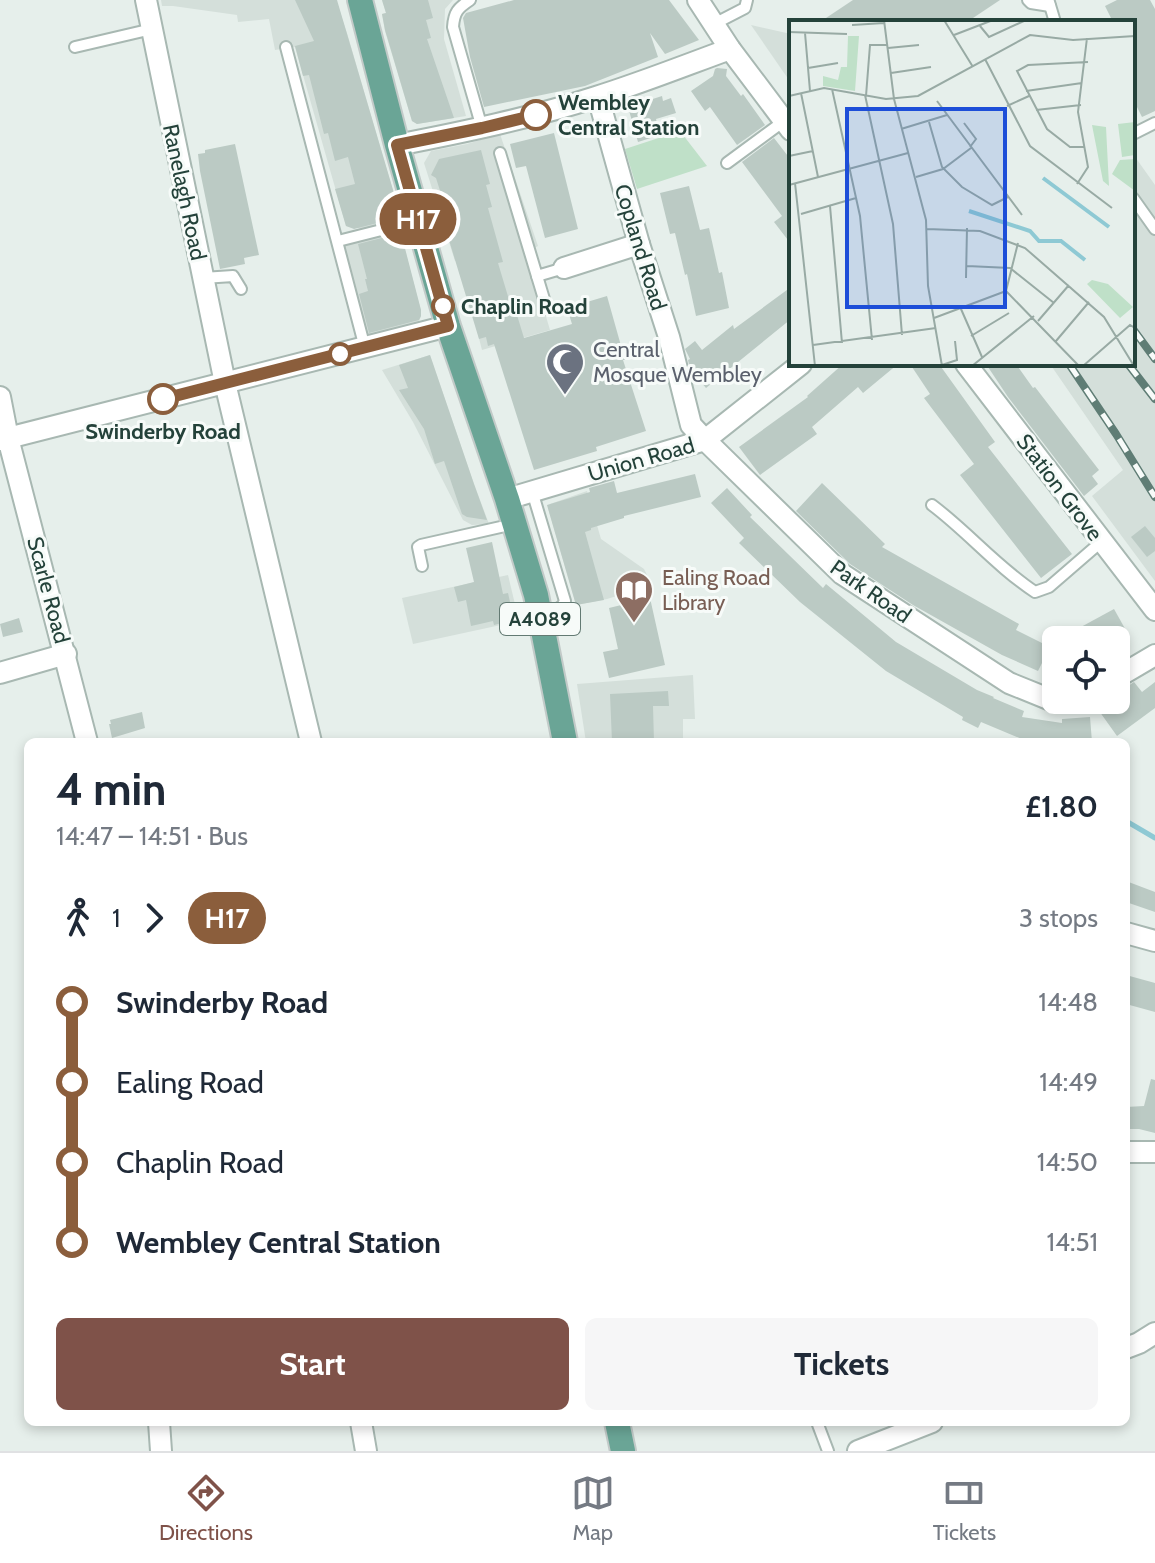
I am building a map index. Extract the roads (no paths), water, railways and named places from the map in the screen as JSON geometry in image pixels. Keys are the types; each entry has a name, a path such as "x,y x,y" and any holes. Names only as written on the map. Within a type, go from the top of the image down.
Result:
{"main road":[{"name":"A4089","path":"360,0 448,326 507,499 539,614 564,738"},
{"path":"618,1426 623,1451"}],"street":[{"name":"Ranelagh Road","path":"146,0 225,383"},
{"path":"698,0 730,49 788,126"},
{"path":"397,145 482,128 598,97 730,49"},
{"name":"Copland Road","path":"598,97 669,337 691,425 705,440"},
{"path":"564,268 639,244"},
{"path":"4,439 448,326"},
{"name":"Union Road","path":"507,499 705,440 798,366"},
{"name":"Station Grove","path":"968,366 1155,610"},
{"path":"225,383 310,738"},
{"name":"Scarle Road","path":"0,397 4,439 66,654 86,738"},
{"name":"Park Road","path":"705,440 842,574 1009,683 1042,696"},
{"path":"0,673 66,654"},
{"path":"1130,670 1155,655"},
{"path":"1130,934 1155,941"},
{"path":"1130,1152 1155,1152"},
{"path":"1130,1346 1155,1333"},
{"path":"159,1426 161,1451"},
{"path":"362,1426 366,1451"},
{"path":"858,1451 922,1426"}],"lane":[{"path":"470,0 457,9 453,27 482,128"},
{"path":"714,24 745,8 747,0"},
{"path":"1028,0 1031,3 1050,3"},
{"path":"75,47 152,29"},
{"path":"286,47 365,348"},
{"path":"1135,133 1155,123"},
{"path":"727,163 788,126"},
{"path":"500,153 547,309"},
{"path":"1135,201 1155,229"},
{"path":"338,241 419,220"},
{"path":"537,276 564,268"},
{"path":"203,278 233,276 241,289"},
{"path":"532,491 565,601 559,609 539,614"},
{"path":"932,505 1016,580 1035,592 1049,587 1101,542"},
{"path":"422,566 418,547 421,545 514,524"},
{"path":"819,1426 828,1451"}],"waterway":[{"path":"1130,823 1155,838"}],"railway":[{"path":"1135,332 1155,359"},
{"path":"1070,366 1155,497"},
{"path":"1130,366 1155,399"}],"place":[{"name":"Wembley Central Station","path":"536,115"},
{"name":"Chaplin Road","path":"443,306"},
{"name":"Central Mosque Wembley","path":"565,396"},
{"name":"Swinderby Road","path":"163,399"},
{"name":"Ealing Road Library","path":"634,624"}]}
